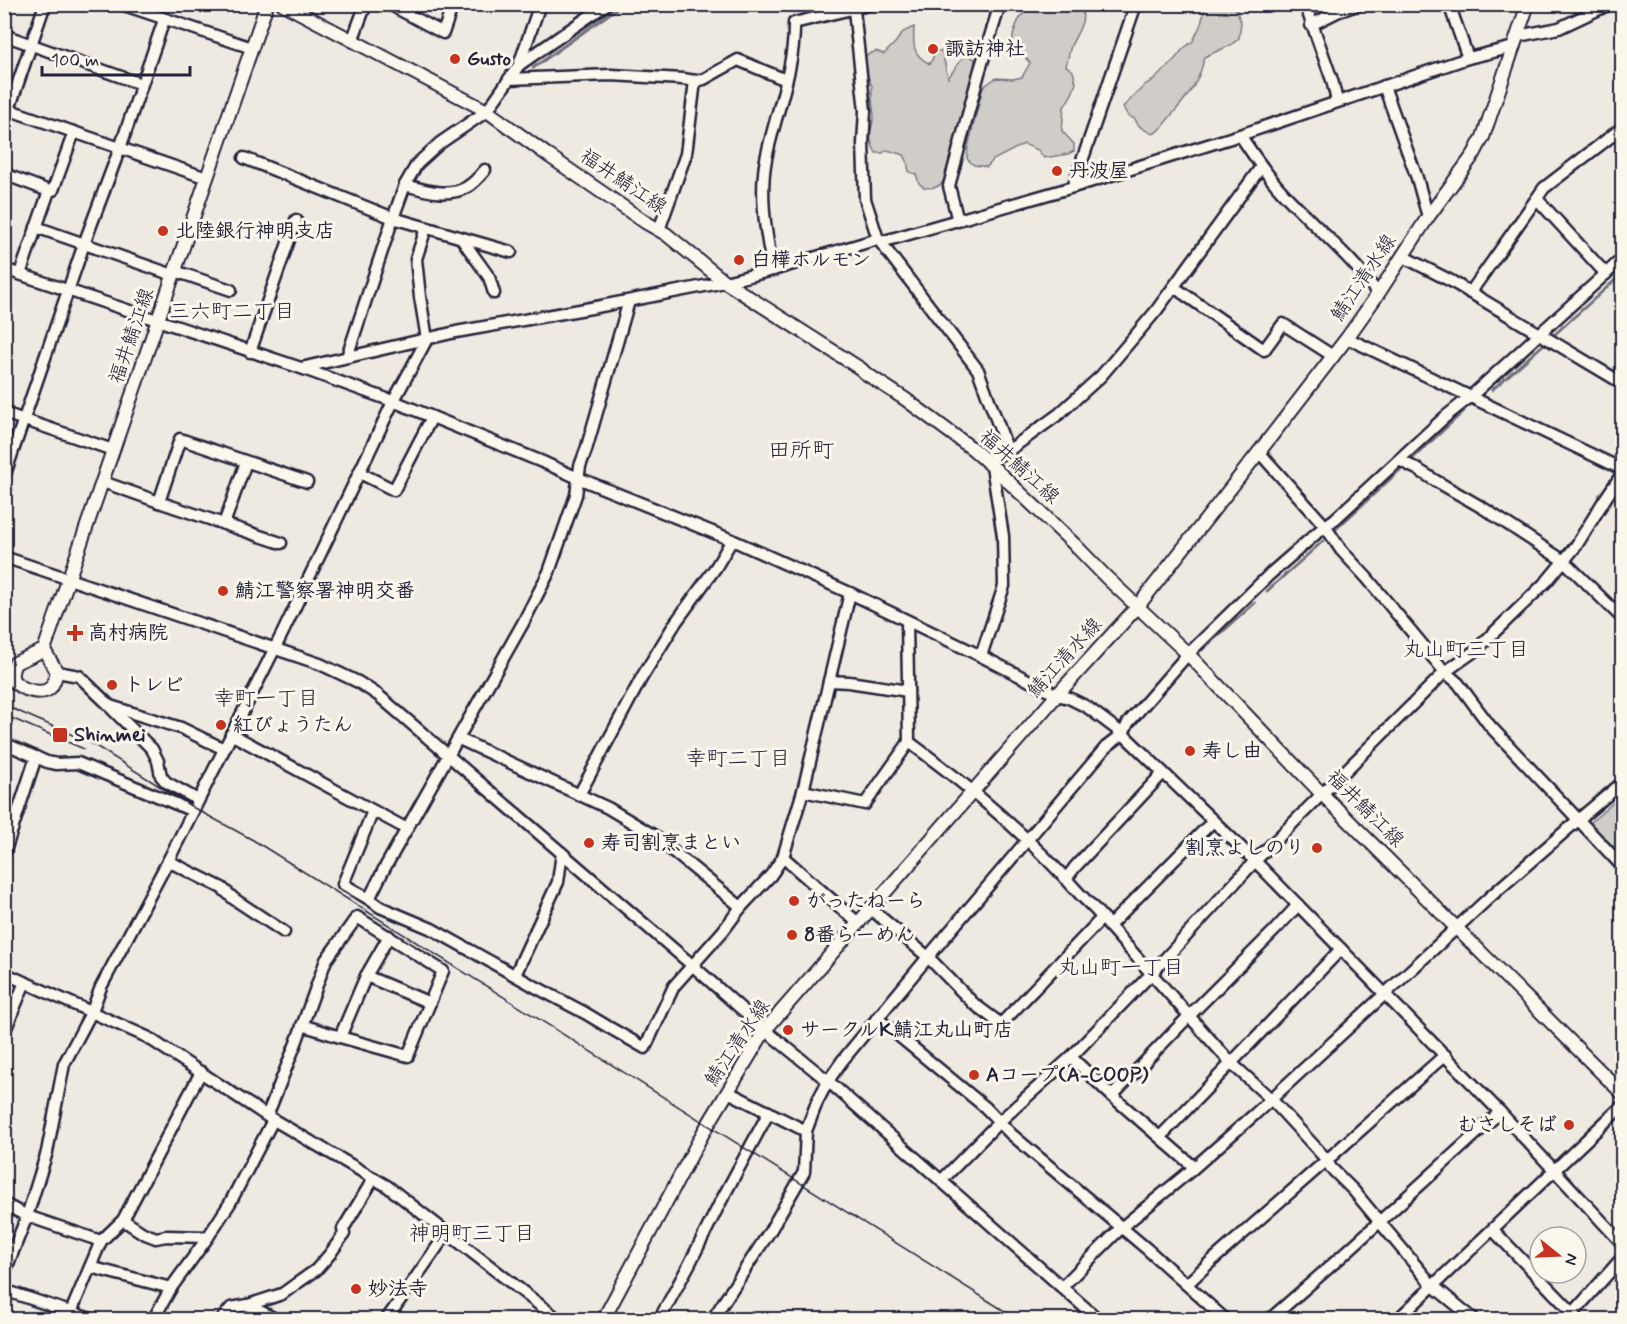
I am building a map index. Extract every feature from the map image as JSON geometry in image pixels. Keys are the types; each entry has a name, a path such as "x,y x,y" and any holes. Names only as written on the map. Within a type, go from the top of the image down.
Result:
{"main road":[{"name":"福井鯖江線","path":"44,650 267,4"},
{"name":"福井鯖江線","path":"283,4 487,111 659,230 725,282 833,350 905,399 989,463 1188,654 1322,794 1623,1093"},
{"name":"鯖江清水線","path":"603,1320 703,1133 765,1030 1138,606 1347,338 1378,294 1428,217 1474,154 1528,4"},
{"path":"44,650 57,672 54,683 48,690 40,693 34,692 15,684 8,678 14,665 44,650"}],"street":[{"path":"4,124 7,109 45,4"},
{"path":"121,4 252,48"},
{"path":"352,41 366,4"},
{"path":"389,4 443,33 453,4"},
{"path":"519,65 540,4"},
{"path":"347,357 393,218 405,185 417,164 440,143 487,111 519,65 607,4"},
{"path":"773,270 764,221 765,170 794,49 794,23 872,4"},
{"path":"958,221 949,186 1000,4"},
{"path":"1073,187 1136,4"},
{"path":"1305,4 1332,80 1337,101"},
{"path":"1311,25 1360,4"},
{"path":"1449,4 1468,58"},
{"path":"301,368 456,332 725,282 958,221 1240,135 1559,28 1610,4"},
{"path":"855,7 865,111 863,142 865,199 879,240 978,370 1008,451"},
{"path":"4,477 164,20"},
{"path":"4,35 141,84"},
{"path":"508,79 611,75 695,81 704,79 738,60 786,80"},
{"path":"659,230 686,154 695,81"},
{"path":"1384,86 1417,178 1428,217"},
{"path":"7,109 207,178"},
{"path":"1470,293 1544,188 1623,128"},
{"path":"20,274 49,191 53,190 75,132"},
{"path":"1240,135 1261,167 1364,274 1378,294"},
{"path":"244,158 393,218 511,252"},
{"path":"981,656 1004,586 1002,536 989,463 1059,414 1101,376 1156,311 1261,167"},
{"path":"405,185 428,191 448,192 468,186 485,171"},
{"path":"4,174 49,191"},
{"path":"1538,199 1606,274"},
{"path":"250,352 296,219"},
{"path":"36,227 231,290"},
{"path":"4,1274 27,1216 47,1152 64,1064 92,1011 101,987 168,861 275,649 393,402 427,339 417,259 426,228"},
{"path":"460,238 489,277 494,292"},
{"path":"1402,256 1451,280 1623,383"},
{"path":"712,1320 770,1231 804,1172 806,1131 828,1081 877,1018 1106,747 1123,734 1128,723 1188,654 1270,574 1335,519 1445,417 1623,259"},
{"path":"5,273 20,274 301,368 432,417 732,540 850,593 981,656 1057,696 1069,698 1087,707 1123,734 1255,861 1500,1112 1623,1244"},
{"path":"1174,287 1264,350 1283,324 1333,356"},
{"path":"369,899 523,623 549,572 576,495 578,478 629,301"},
{"path":"941,1181 999,1122 1071,1057 1255,861 1445,672 1476,650 1547,581 1576,546 1623,471 1347,338"},
{"path":"4,413 113,450"},
{"path":"360,473 394,490 432,417"},
{"path":"159,502 180,439 307,482"},
{"path":"1259,452 1325,526 1341,550 1445,672 1458,683 1490,726 1623,866"},
{"path":"1399,460 1483,508 1564,561 1623,618"},
{"path":"224,524 246,462"},
{"path":"103,482 224,524 261,531 281,543"},
{"path":"579,795 642,677 732,540"},
{"path":"4,557 320,664 358,682 378,695 765,1030 828,1081 1100,1320"},
{"path":"373,811 343,884 381,907 432,929 645,1048 674,986 771,875 783,857 803,790 850,593"},
{"path":"803,790 865,804 909,742 907,621"},
{"path":"57,672 79,676 152,749 159,762 161,777 198,800"},
{"path":"829,681 908,691"},
{"path":"110,706 181,728 224,749"},
{"path":"231,734 407,829"},
{"path":"459,739 608,808 653,835 741,907"},
{"path":"909,742 974,792 1066,879 1231,1063 1271,1099 1328,1160 1331,1168 1354,1191 1432,1285 1475,1320"},
{"path":"4,743 47,762 78,763 193,811"},
{"path":"4,854 36,756"},
{"path":"1066,879 1163,774"},
{"path":"1062,1287 1121,1228 1271,1099 1491,896 1623,783"},
{"path":"871,909 928,957 974,1004 1001,1024 1213,821"},
{"path":"515,975 558,882 562,853"},
{"path":"783,857 858,923"},
{"path":"168,861 222,888 234,899 284,932"},
{"path":"1112,1096 1298,905"},
{"path":"153,1320 171,1288 230,1203 270,1118 282,1080 302,1025 326,960 357,916 443,971 408,1056 302,1025"},
{"path":"340,1037 366,976 388,936"},
{"path":"1160,1137 1341,949"},
{"path":"4,973 147,1036 270,1118 387,1186 559,1320"},
{"path":"366,976 430,1002"},
{"path":"4,1033 25,982"},
{"path":"877,1018 985,1107 1011,1134 1226,1320"},
{"path":"1187,1284 1445,1055"},
{"path":"1071,1057 1194,1167"},
{"path":"71,1312 101,1241 123,1220 201,1072"},
{"path":"728,1092 806,1131"},
{"path":"1397,1320 1623,1106"},
{"path":"659,1320 769,1112"},
{"path":"1269,1320 1500,1112"},
{"path":"221,1320 231,1308 282,1294 316,1270 344,1234 343,1229 374,1178"},
{"path":"4,1204 27,1216 101,1241"},
{"path":"123,1220 143,1233 156,1238 166,1236 208,1237"},
{"path":"1493,1230 1570,1316 1623,1258"},
{"path":"386,1320 447,1233"},
{"path":"90,1267 171,1288"},
{"path":"4,1290 94,1320"},
{"path":"248,1305 277,1320"}],"shaded area":[{"path":"1055,5 1080,5 1083,16 1066,66 1073,71 1076,83 1064,107 1062,131 1074,144 1074,151 1044,158 1038,150 1024,144 993,160 987,167 974,165 967,159 968,147 983,87 996,78 1022,77 1030,63 1012,42 1016,26 1025,12 1030,9"},
{"path":"1210,5 1234,5 1241,22 1239,38 1231,45 1204,57 1200,74 1191,90 1162,127 1153,134 1128,116 1123,107 1193,41 1205,8"},
{"path":"914,27 914,44 917,53 930,64 936,51 942,51 948,78 967,55 975,59 969,100 957,144 943,182 932,188 924,188 919,183 916,174 909,172 904,155 887,150 883,153 876,153 870,135 874,116 872,86 866,72 865,56 876,51 884,54 903,32"},
{"path":"1622,795 1622,856 1590,823"}],"waterway":[{"path":"533,68 623,4"},
{"path":"1555,334 1622,274"},
{"path":"1492,390 1544,344"},
{"path":"1411,460 1464,411"},
{"path":"1336,529 1400,470"},
{"path":"1267,591 1323,541"},
{"path":"1202,650 1255,603"}],"tram line":[{"path":"4,705 91,743 194,808 253,840 1019,1320"},
{"path":"4,715 84,749"}],"place":[{"name":"諏訪神社","path":"933,49"},
{"name":"Gusto","path":"455,59"},
{"name":"丹波屋","path":"1057,171"},
{"name":"北陸銀行神明支店","path":"163,231"},
{"name":"白樺ホルモン","path":"739,260"},
{"name":"鯖江警察署神明交番","path":"223,591"},
{"name":"高村病院","path":"75,633"},
{"name":"トレビ","path":"112,685"},
{"name":"紅びょうたん","path":"221,725"},
{"name":"Shinmei","path":"60,735"},
{"name":"寿し由","path":"1190,751"},
{"name":"寿司割烹まとい","path":"589,843"},
{"name":"割烹よしのり","path":"1317,848"},
{"name":"がったねーら","path":"794,901"},
{"name":"8番らーめん","path":"792,935"},
{"name":"サークルK鯖江丸山町店","path":"788,1030"},
{"name":"Aコープ(A-COOP)","path":"974,1075"},
{"name":"むさしそば","path":"1569,1125"},
{"name":"妙法寺","path":"356,1289"}],"district":[{"name":"三六町二丁目","path":"232,312"},
{"name":"田所町","path":"801,451"},
{"name":"丸山町三丁目","path":"1466,650"},
{"name":"幸町一丁目","path":"266,699"},
{"name":"幸町二丁目","path":"738,759"},
{"name":"丸山町一丁目","path":"1121,968"},
{"name":"神明町三丁目","path":"472,1234"}]}
